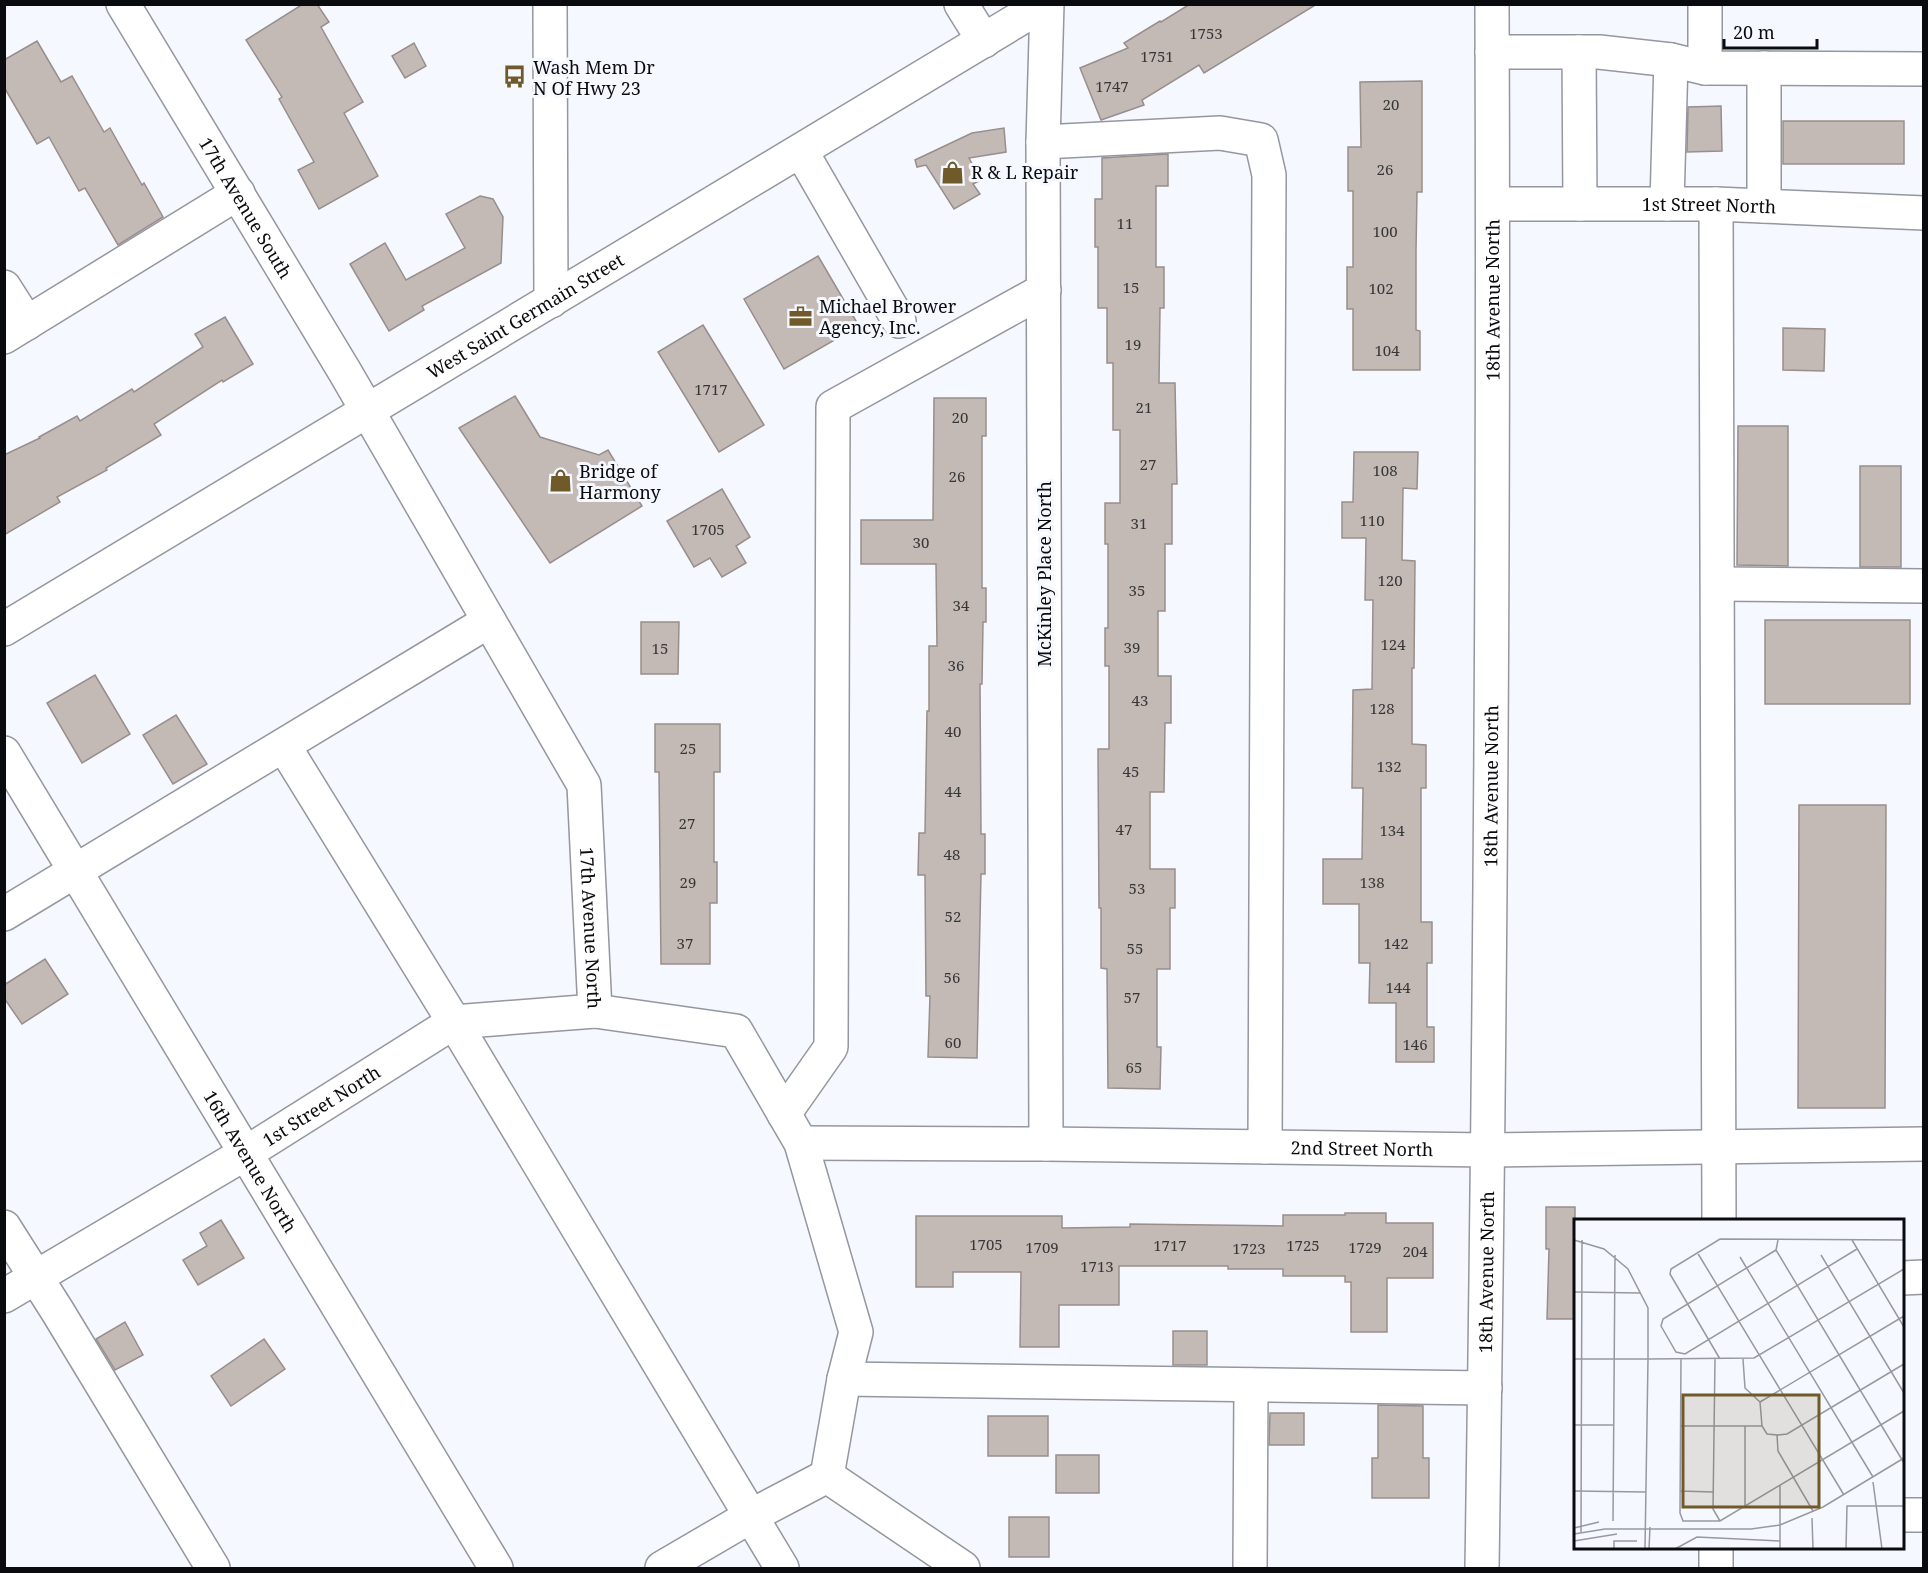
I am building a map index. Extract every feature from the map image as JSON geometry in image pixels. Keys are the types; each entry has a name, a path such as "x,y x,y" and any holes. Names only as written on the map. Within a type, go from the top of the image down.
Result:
{"street":[{"name":"17th Avenue South","path":"123,4 368,411"},
{"path":"550,4 551,301"},
{"path":"961,4 984,41"},
{"name":"West Saint Germain Street","path":"4,629 1046,4"},
{"name":"McKinley Place North","path":"1046,4 1043,142 1047,1144"},
{"name":"18th Avenue North","path":"1482,1569 1488,1150 1492,4"},
{"path":"1705,4 1705,68"},
{"path":"1492,52 1599,52 1671,60 1705,68 1923,69"},
{"path":"1579,52 1580,204"},
{"path":"1667,204 1671,60"},
{"path":"1764,68 1764,206"},
{"path":"1043,142 1220,133 1261,140 1269,175 1265,1147"},
{"path":"801,151 899,321"},
{"path":"4,287 16,330 238,193"},
{"name":"1st Street North","path":"1493,204 1716,204 1923,213"},
{"path":"1716,204 1719,1219"},
{"path":"784,1114 831,1047 833,407 1044,290"},
{"name":"17th Avenue North","path":"368,411 584,785 595,1011 736,1031 801,1143 856,1332 844,1379 827,1476"},
{"path":"1718,584 1923,586"},
{"path":"4,914 489,621"},
{"path":"284,746 454,1022 782,1569"},
{"name":"16th Avenue North","path":"4,753 496,1569"},
{"name":"1st Street North","path":"4,1296 246,1153 454,1022 595,1011"},
{"name":"2nd Street North","path":"801,1143 1488,1150 1923,1144"},
{"path":"4,1227 213,1569"},
{"path":"1904,1278 1923,1277"},
{"path":"844,1379 1485,1388"},
{"path":"1250,1569 1251,1385"},
{"path":"662,1569 751,1516 827,1476 963,1569"},
{"path":"1904,1515 1923,1515"},
{"path":"1716,1549 1716,1569"}],"building":[{"path":"303,4 317,4 329,22 321,27 363,102 344,113 378,176 319,209 298,170 314,162 279,99 282,97 246,40"},
{"path":"1190,4 1317,4 1204,73 1199,65 1142,100 1144,105 1101,120 1080,68 1128,48 1124,43"},
{"path":"37,41 61,82 72,76 104,132 110,128 163,217 118,245 85,188 79,191 49,137 37,144 4,87 4,60"},
{"path":"414,43 426,66 405,78 392,56"},
{"path":"1422,81 1422,192 1417,192 1416,251 1416,330 1420,331 1420,370 1353,370 1353,309 1347,309 1347,267 1353,267 1353,191 1348,191 1348,147 1361,147 1360,82"},
{"path":"1721,106 1722,151 1687,152 1688,107"},
{"path":"1783,121 1904,121 1904,164 1783,164"},
{"name":"R & L Repair","path":"1004,128 1006,152 969,158 981,180 973,184 980,194 954,209 926,165 917,167 915,160 972,133"},
{"path":"1168,154 1168,186 1156,186 1156,267 1164,267 1164,308 1160,308 1159,383 1175,383 1177,484 1172,484 1172,544 1165,544 1165,611 1158,611 1158,676 1171,676 1171,723 1165,723 1164,792 1150,792 1150,869 1175,869 1175,908 1170,908 1170,969 1157,969 1157,1047 1161,1047 1160,1089 1108,1088 1107,969 1101,968 1101,908 1099,908 1098,749 1109,749 1109,666 1105,666 1105,628 1108,628 1108,544 1105,544 1105,503 1120,503 1120,430 1113,430 1113,363 1107,363 1107,308 1098,308 1095,199 1102,199 1102,158"},
{"path":"480,196 493,199 503,217 501,263 422,306 424,310 389,331 350,264 385,243 406,280 465,248 446,214"},
{"path":"818,256 859,326 784,369 744,299"},
{"path":"225,317 253,364 223,382 222,380 154,424 161,435 106,468 107,470 57,497 60,502 4,535 4,455 40,438 77,416 80,421 132,389 134,392 203,347 195,334"},
{"path":"703,325 764,425 719,452 658,352"},
{"path":"1783,328 1825,329 1824,371 1783,370"},
{"name":"Bridge of Harmony","path":"515,396 540,437 599,455 608,450 642,506 550,563 459,428"},
{"path":"934,398 986,398 986,436 982,436 982,588 986,588 986,622 983,622 982,684 980,684 981,834 985,834 985,874 981,874 977,1058 928,1057 930,996 926,996 925,875 918,875 919,833 925,833 929,646 937,646 936,564 861,564 861,520 933,520"},
{"path":"1738,426 1788,426 1788,566 1737,565"},
{"path":"1354,452 1418,452 1417,489 1403,488 1402,560 1415,561 1412,744 1426,745 1426,788 1421,788 1421,922 1432,922 1432,963 1427,963 1427,1027 1434,1027 1434,1062 1396,1062 1396,1003 1369,1003 1370,963 1359,963 1359,904 1323,904 1323,859 1362,859 1363,788 1352,788 1353,690 1372,689 1373,600 1365,600 1366,538 1342,538 1342,502 1353,502"},
{"path":"1860,466 1901,466 1901,567 1860,567"},
{"path":"722,489 750,537 736,546 746,563 722,577 710,558 694,567 667,521"},
{"path":"1765,620 1910,620 1910,704 1765,704"},
{"path":"641,622 679,622 678,674 641,674"},
{"path":"95,675 130,734 82,763 47,703"},
{"path":"176,715 207,764 173,784 143,735"},
{"path":"655,724 720,724 720,772 714,772 714,862 717,862 717,903 710,903 710,964 661,964 659,772 655,772"},
{"path":"1799,805 1886,805 1885,1108 1798,1108"},
{"path":"45,959 68,994 22,1024 4,998 4,985"},
{"path":"1546,1207 1575,1207 1574,1319 1547,1319 1549,1249 1546,1249"},
{"path":"1345,1213 1386,1213 1386,1223 1433,1223 1433,1278 1387,1278 1387,1332 1351,1332 1351,1282 1345,1282 1345,1276 1283,1276 1283,1269 1228,1269 1228,1266 1119,1266 1119,1305 1059,1305 1059,1347 1020,1347 1021,1272 953,1272 953,1287 916,1287 916,1216 1062,1216 1062,1228 1130,1227 1130,1224 1283,1226 1283,1215 1345,1215"},
{"path":"221,1220 244,1258 198,1285 183,1260 207,1246 200,1233"},
{"path":"125,1322 143,1355 115,1370 96,1339"},
{"path":"1173,1331 1207,1331 1207,1365 1173,1365"},
{"path":"264,1339 285,1369 231,1406 211,1376"},
{"path":"1378,1405 1423,1406 1423,1458 1429,1458 1429,1498 1372,1498 1372,1458 1378,1458"},
{"path":"1270,1413 1304,1413 1304,1445 1269,1445"},
{"path":"988,1416 1048,1416 1048,1456 988,1456"},
{"path":"1056,1455 1099,1455 1099,1493 1056,1493"},
{"path":"1009,1517 1049,1517 1049,1557 1009,1557"}],"place":[{"name":"Wash Mem Dr N Of Hwy 23","path":"515,77"},
{"name":"R & L Repair","path":"953,172"},
{"name":"Michael Brower Agency, Inc.","path":"801,316"},
{"name":"Bridge of Harmony","path":"561,481"}]}
